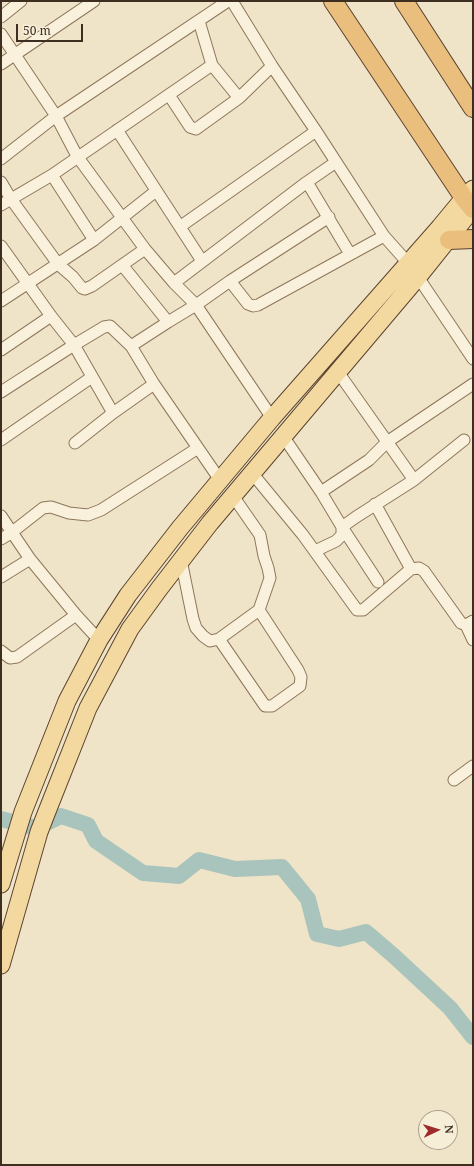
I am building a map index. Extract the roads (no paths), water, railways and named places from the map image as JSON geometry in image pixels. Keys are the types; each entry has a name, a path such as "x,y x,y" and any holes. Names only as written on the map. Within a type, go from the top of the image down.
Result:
{"highway":[{"path":"333,1 471,202"},
{"path":"406,1 473,108"},
{"path":"449,240 473,239"}],"main road":[{"path":"1,964 39,832 88,708 130,629 181,560 233,496 449,240 471,202"},
{"path":"1,884 23,812 68,701 99,640 128,595 180,528 272,418 440,227 471,202"},
{"path":"256,437 271,450"},
{"path":"68,701 88,708"}],"street":[{"path":"1,17 21,1"},
{"path":"1,64 94,1"},
{"path":"1,159 56,116 228,1"},
{"path":"232,1 272,66 384,236 408,263"},
{"path":"199,21 212,65 238,98"},
{"path":"1,34 56,116 77,156 145,249 174,283 196,305 272,418"},
{"path":"1,205 52,175 77,156 212,65"},
{"path":"168,95 190,127 194,129 238,98 272,66"},
{"path":"117,130 202,261"},
{"path":"180,226 316,131"},
{"path":"174,283 307,182 336,162"},
{"path":"52,175 94,240"},
{"path":"1,182 11,199 58,264 73,277 82,288 85,289 92,286 145,249"},
{"path":"307,182 350,254"},
{"path":"1,301 94,240 156,191"},
{"path":"131,346 329,217"},
{"path":"230,281 248,304 253,306 258,305 384,236"},
{"path":"1,246 51,316 74,344 113,413"},
{"path":"122,266 168,322"},
{"path":"418,278 473,359"},
{"path":"1,350 51,316"},
{"path":"1,392 74,344 104,327 110,326 131,346 154,384 220,480"},
{"path":"338,372 414,480"},
{"path":"1,440 92,377"},
{"path":"75,443 113,413 154,384"},
{"path":"321,492 369,460 388,442 473,384"},
{"path":"283,436 321,492 378,582"},
{"path":"342,527 375,504 414,480 464,440"},
{"path":"1,539 43,508 51,507 69,513 88,515 101,510 198,448"},
{"path":"252,473 315,551 357,610 363,610 411,569 419,568 424,571 461,623 469,623 473,640"},
{"path":"181,560 196,628 210,641 219,640 259,610 270,578 268,568 260,535 233,496"},
{"path":"375,504 411,569"},
{"path":"1,516 11,533 30,559 76,615 99,640"},
{"path":"315,551 336,541 342,535 342,527"},
{"path":"1,577 30,559"},
{"path":"219,640 265,706 272,706 300,686 301,677 298,670 259,610"},
{"path":"1,651 10,658 17,657 76,615"},
{"path":"454,780 473,766"}],"waterway":[{"path":"1,819 36,828 61,816 88,825 96,841 143,873 179,876 199,860 235,869 282,867 308,899 317,934 339,939 366,932 450,1008 473,1037"}]}
